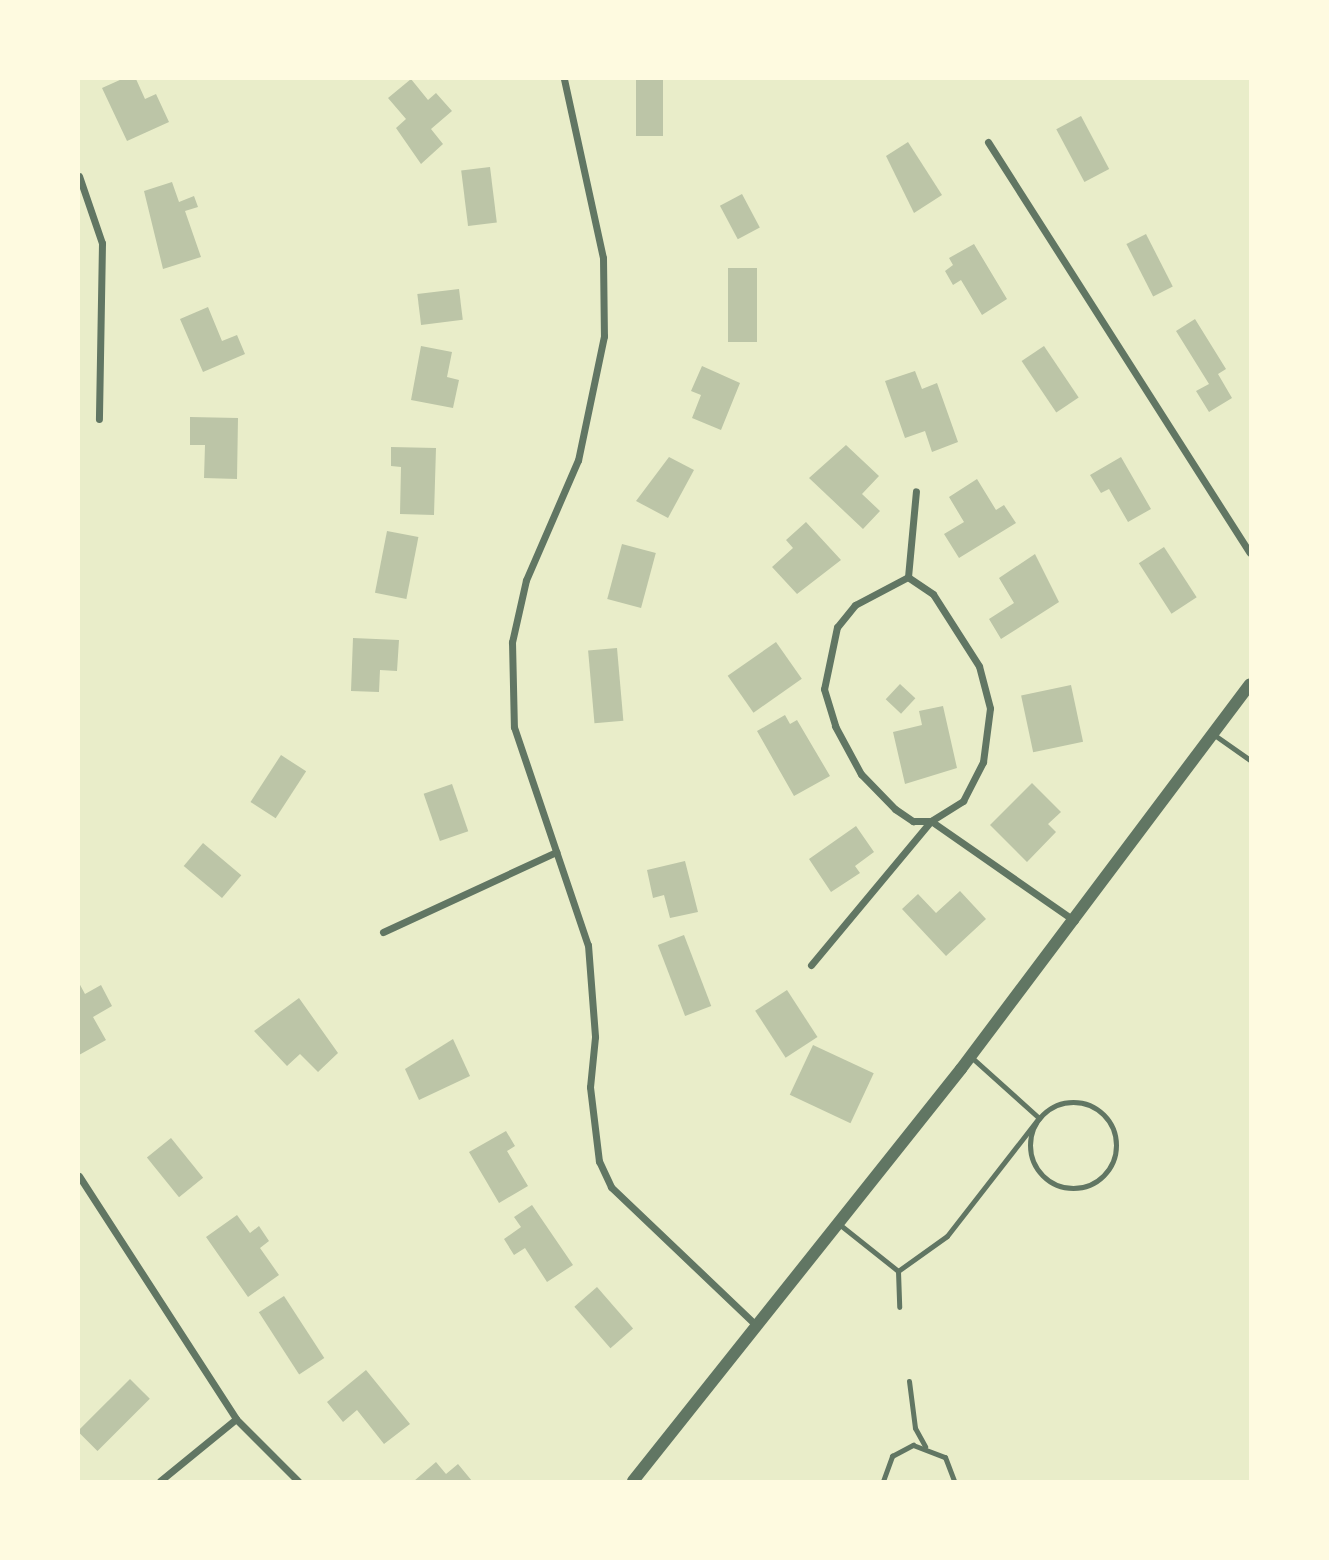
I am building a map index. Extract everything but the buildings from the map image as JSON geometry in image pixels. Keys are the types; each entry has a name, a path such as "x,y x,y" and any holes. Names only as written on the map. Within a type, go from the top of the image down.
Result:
{"street":[{"path":"564,79 603,258 604,336 578,460 526,580 510,681 514,727 588,945 594,1037 590,1087 599,1161 611,1187 755,1325"},
{"path":"988,142 1250,553"},
{"path":"79,176 102,243 99,419"},
{"path":"908,577 916,491"},
{"path":"908,577 855,605 837,626 824,689 861,774 913,821 931,821 1075,921"},
{"path":"811,965 931,821 962,801 978,772 990,708 979,666 933,594 908,577"},
{"path":"633,1481 971,1057 1250,684"},
{"path":"383,932 556,852"},
{"path":"79,1176 236,1419 298,1481"},
{"path":"160,1481 236,1419"}],"lane":[{"path":"1213,734 1250,760"},
{"path":"971,1057 1038,1118"},
{"path":"898,1271 947,1236 1038,1118 1076,1101 1102,1112 1116,1137 1112,1165 1084,1186 1050,1181 1032,1159 1038,1118"},
{"path":"837,1223 898,1271"},
{"path":"898,1271 899,1307"},
{"path":"909,1381 915,1428 925,1446 945,1457 954,1481"},
{"path":"883,1481 892,1456 925,1446"}]}
